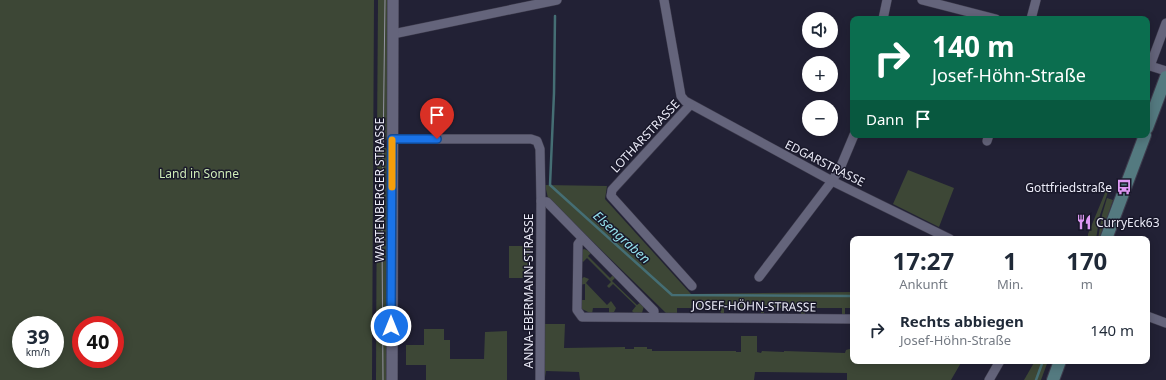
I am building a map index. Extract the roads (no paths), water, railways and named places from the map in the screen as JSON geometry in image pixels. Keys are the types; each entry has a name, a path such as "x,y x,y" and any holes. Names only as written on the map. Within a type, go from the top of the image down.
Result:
{"main road":[{"path":"1150,120 1166,77"},
{"path":"1107,236 1144,138"},
{"path":"1053,380 1059,364"}],"street":[{"name":"WARTENBERGER STRASSE","path":"392,380 393,0"},
{"path":"393,34 557,0"},
{"name":"LOTHARSTRASSE","path":"664,0 681,96 690,105 612,190 611,196 692,286"},
{"path":"884,16 887,0"},
{"path":"922,0 984,16"},
{"path":"1032,16 1036,0"},
{"path":"1150,63 1166,23"},
{"path":"1150,66 1166,71"},
{"name":"EDGARSTRASSE","path":"690,105 832,181 944,236"},
{"path":"759,277 832,181 841,166 853,138"},
{"path":"392,139 531,139 537,141 540,149 541,201 547,202 654,311 654,317"},
{"name":"ANNA-EBERMANN-STRASSE","path":"540,380 541,201"},
{"name":"JOSEF-HÖHN-STRASSE","path":"582,239 578,244 576,261 577,310 578,314 582,316 850,319"},
{"path":"1150,317 1166,323"},
{"path":"989,380 998,364"}],"waterway":[{"name":"Elsengraben","path":"555,16 554,93 550,185 672,295 850,296"},
{"name":"Elsengraben","path":"1036,380 1042,364"}],"tram line":[{"path":"383,380 382,236 385,0"}],"place":[{"name":"Gottfriedstraße","path":"1124,187"},
{"name":"CurryEck63","path":"1084,222"}],"park label":[{"name":"Land in Sonne","path":"199,173"}]}
